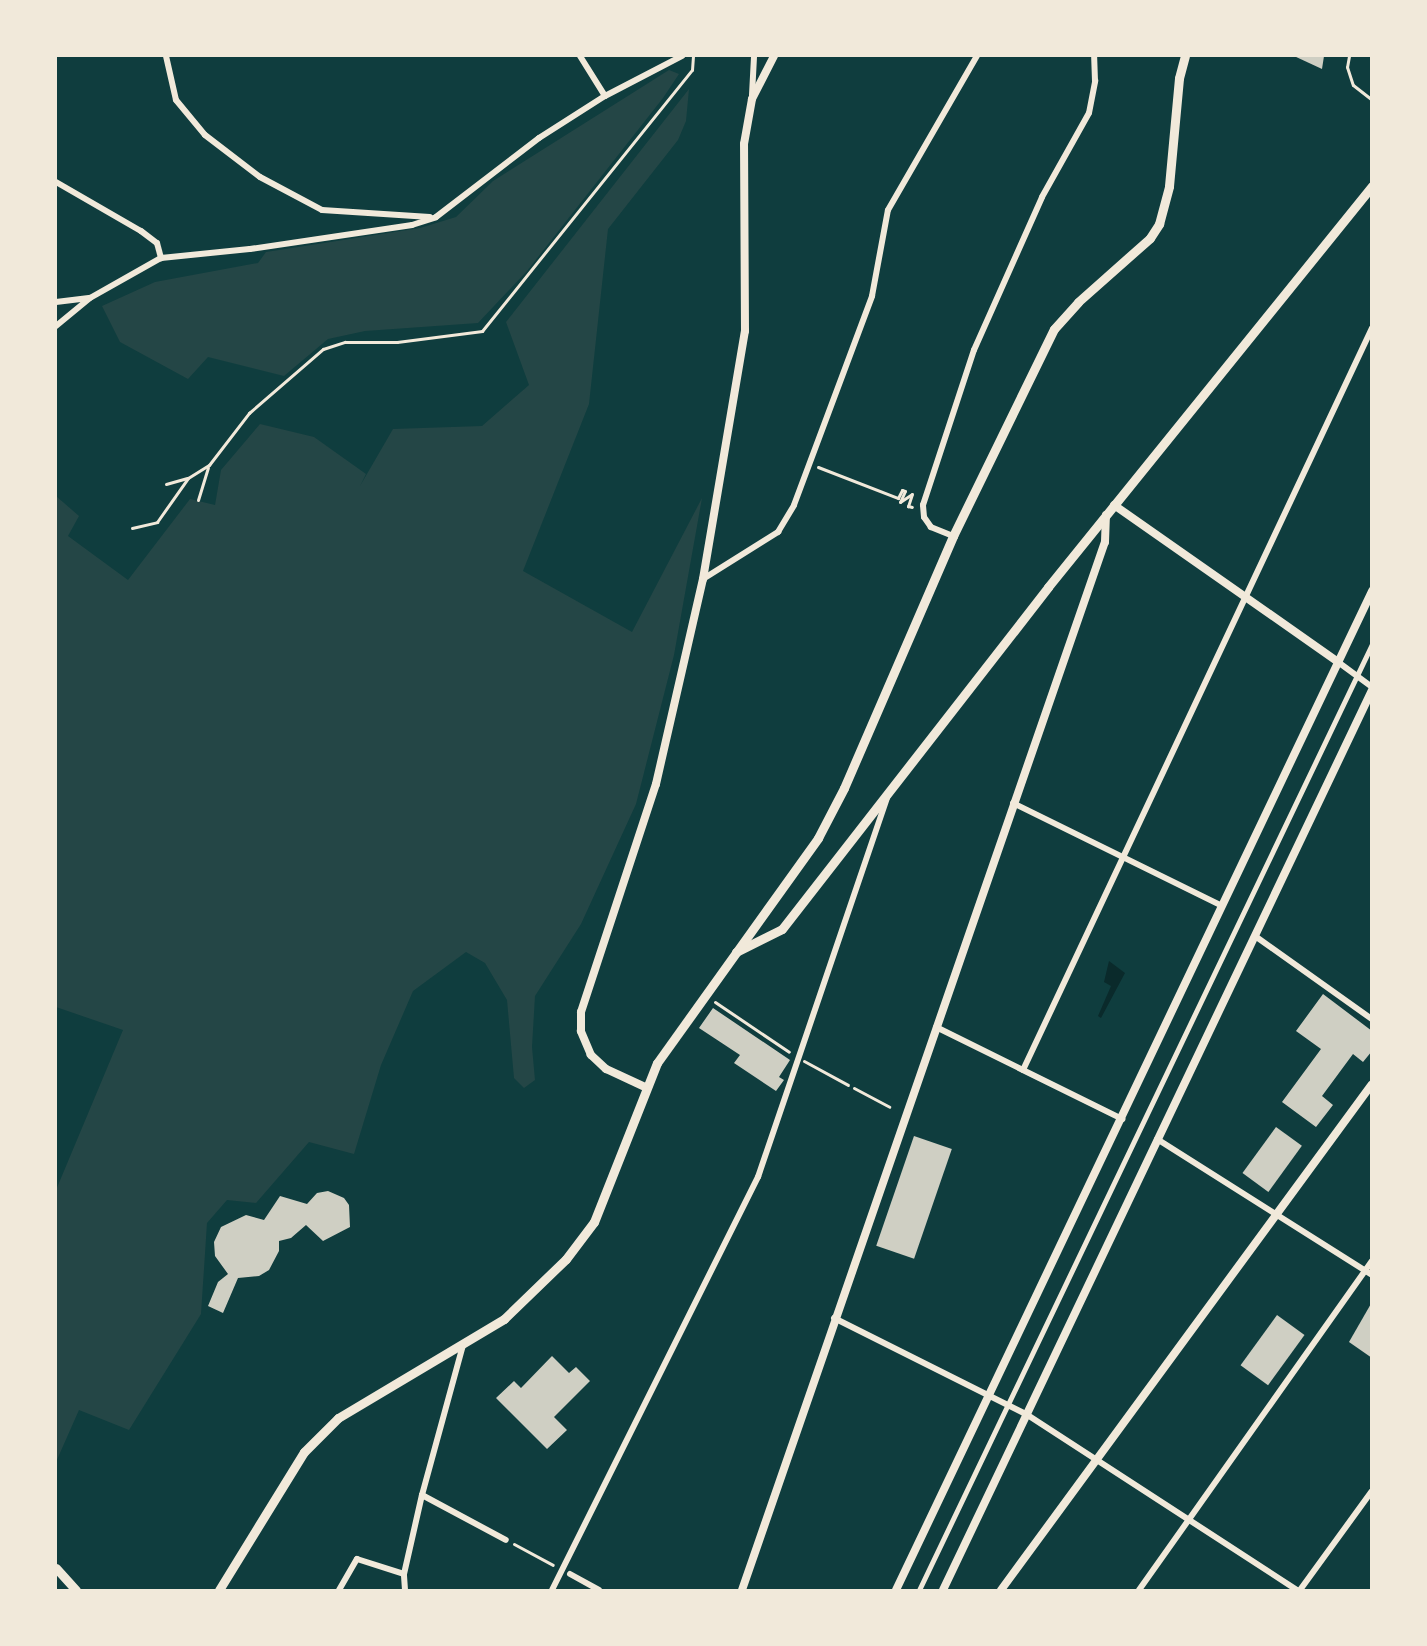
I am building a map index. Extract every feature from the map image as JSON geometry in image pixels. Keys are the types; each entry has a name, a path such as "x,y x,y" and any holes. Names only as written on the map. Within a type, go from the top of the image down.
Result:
{"main road":[{"path":"219,1590 304,1452 338,1418 504,1319 537,1289 594,1222 645,1087 674,1036 818,838 844,788 953,536 1054,329 1078,302 1150,238 1159,224 1168,186 1179,78 1185,56"},
{"path":"734,953 782,928 1106,515 1369,192"},
{"path":"764,913 767,927 782,928"},
{"path":"56,1568 76,1590"}],"street":[{"path":"166,56 176,100 205,135 260,177 322,210 436,218"},
{"path":"580,56 604,96"},
{"path":"56,326 90,298 161,258 250,249 412,225 436,218 539,138 604,96 682,56"},
{"path":"645,1087 606,1069 591,1055 581,1031 581,1012 656,784 703,579 745,331 744,144 752,99 754,56"},
{"path":"752,99 774,56"},
{"path":"703,579 778,532 794,505 872,296 888,210 977,56"},
{"path":"953,536 931,527 924,517 922,505 974,350 1042,196 1089,113 1095,81 1094,56"},
{"path":"56,182 141,231 157,243 161,258"},
{"path":"56,302 90,298"},
{"path":"1023,1070 1121,856 1371,328"},
{"path":"943,1590 1371,689 1338,662 1114,505"},
{"path":"742,1590 834,1318 1105,542 1106,515"},
{"path":"896,1590 991,1395 1371,591"},
{"path":"920,1590 1371,644"},
{"path":"552,1590 758,1177 887,797"},
{"path":"1013,803 1222,906"},
{"path":"1255,936 1371,1019"},
{"path":"935,1027 1122,1119"},
{"path":"1001,1590 1371,1084"},
{"path":"1157,1139 1277,1213 1371,1275"},
{"path":"1139,1590 1190,1522 1371,1261"},
{"path":"834,1318 1026,1414 1298,1590 1371,1491"},
{"path":"405,1590 404,1574 422,1495 463,1345"},
{"path":"422,1495 506,1540"},
{"path":"339,1590 357,1559 404,1574"},
{"path":"570,1575 598,1590"}],"lane":[{"path":"198,500 209,465 249,413 323,349 345,342 397,342 482,331 692,70 693,56"},
{"path":"1349,56 1347,67 1353,85 1371,100"},
{"path":"166,484 188,478 209,465"},
{"path":"132,528 157,522 188,478"},
{"path":"804,1061 848,1084"}],"path":[{"path":"809,464 898,498 902,490 905,491 900,502 904,503 909,493 912,494 908,506 922,505"},
{"path":"719,1005 790,1053"},
{"path":"848,1084 889,1107"},
{"path":"506,1540 558,1568"}],"shaded area":[{"path":"669,70 679,74 663,98 527,271 478,323 365,331 328,339 284,376 208,357 188,379 120,342 102,306 155,282 258,263 266,252 420,228 456,217 493,181"},
{"path":"689,89 686,121 678,140 608,229 589,404 523,571 632,632 702,498 674,655 636,804 581,924 535,996 532,1047 535,1080 524,1088 514,1078 507,1000 485,963 466,952 413,991 381,1065 354,1154 309,1142 256,1203 227,1200 207,1223 201,1314 129,1430 79,1410 56,1462 56,1190 123,1030 56,1007 56,496 79,516 68,536 128,580 190,499 215,505 221,470 260,424 314,437 366,474 360,486 393,429 482,426 529,385 506,322"},
{"path":"1109,961 1125,973 1101,1018 1098,1016 1111,986 1104,982"}],"building":[{"path":"1294,56 1324,56 1322,69"},
{"path":"1323,994 1372,1031 1372,1051 1363,1062 1353,1054 1322,1096 1333,1105 1316,1127 1282,1102 1321,1049 1296,1031"},
{"path":"713,1008 790,1060 779,1077 784,1080 776,1091 734,1063 740,1055 699,1028"},
{"path":"1276,1127 1302,1146 1268,1192 1242,1173"},
{"path":"914,1136 952,1149 914,1259 876,1246"},
{"path":"328,1191 344,1198 349,1205 350,1227 323,1241 306,1225 291,1238 279,1241 279,1251 269,1270 259,1276 238,1278 223,1313 208,1306 218,1282 228,1274 215,1256 214,1242 221,1227 246,1215 264,1220 280,1196 307,1204 317,1193"},
{"path":"1372,1302 1372,1358 1349,1342"},
{"path":"1277,1315 1305,1335 1268,1385 1241,1365"},
{"path":"552,1356 569,1373 576,1367 590,1381 554,1417 567,1430 547,1449 496,1398 514,1381 521,1388"}]}
